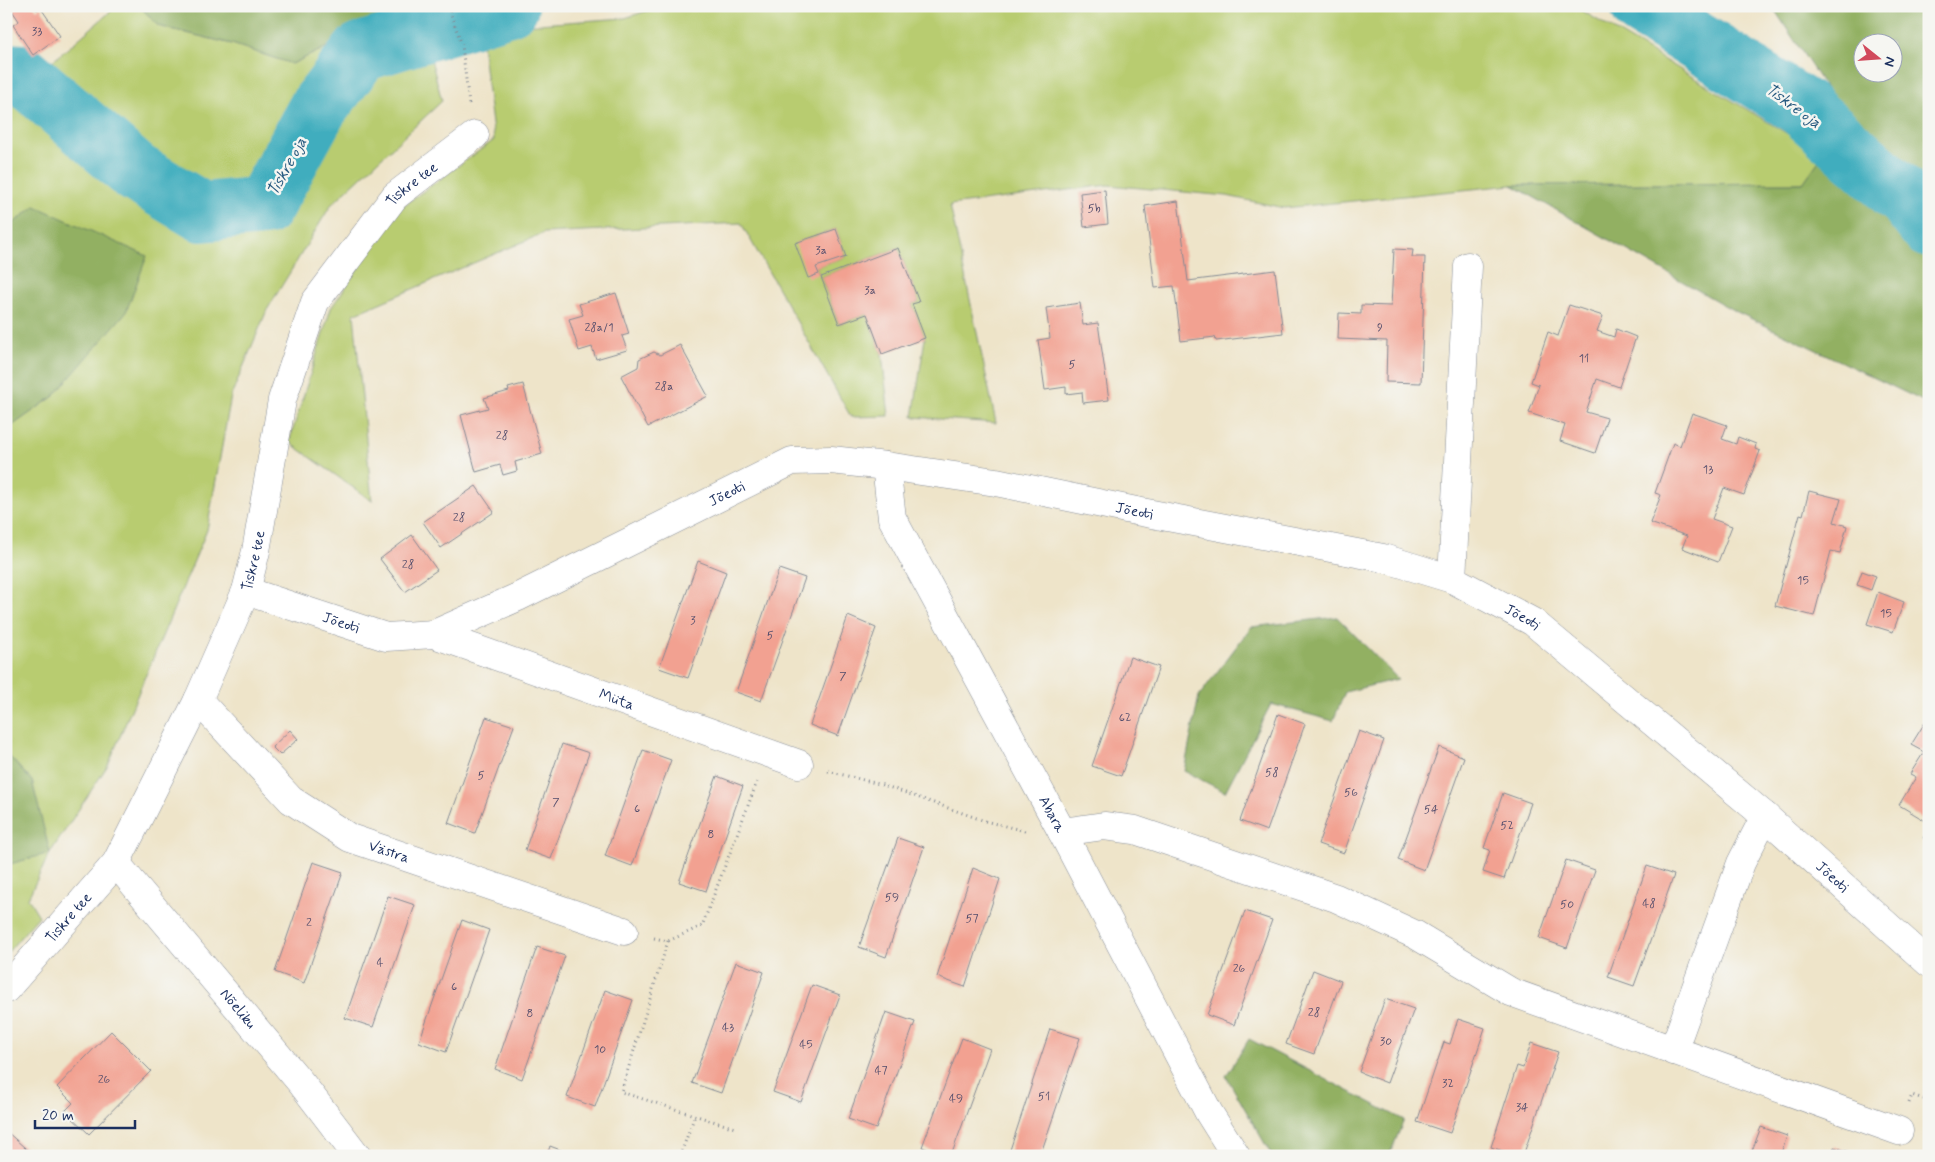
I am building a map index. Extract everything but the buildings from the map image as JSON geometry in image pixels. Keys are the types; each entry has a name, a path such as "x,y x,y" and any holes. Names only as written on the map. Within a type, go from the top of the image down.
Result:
{"street":[{"name":"Tiskre tee","path":"6,989 116,863 198,700 246,591 256,551 282,400 315,302 395,196 476,135"},
{"path":"1452,579 1468,266"},
{"name":"Jõeoti","path":"246,591 386,637 434,634 518,597 792,461 830,460 996,482 1383,558 1452,579 1534,622 1765,816 1929,963"},
{"name":"Abara","path":"886,466 892,518 1062,832 1209,1114 1236,1156"},
{"name":"Müta","path":"434,634 798,764"},
{"name":"Västra","path":"198,700 291,800 350,838 624,931"},
{"path":"1673,1051 1741,862 1765,816"},
{"path":"1062,832 1104,826 1135,830 1336,898 1416,935 1511,992 1898,1131"},
{"name":"Nõeliku","path":"116,863 302,1084 357,1156"}],"path":[{"path":"448,6 462,45 470,122 476,135"},
{"path":"624,931 668,942 702,926 768,753"},
{"path":"798,764 883,785 985,821 1030,833"},
{"path":"668,942 621,1092 735,1128"},
{"path":"680,1156 695,1115"}],"green space":[{"path":"117,6 140,6 158,26 232,44 292,64 412,6 417,6 442,101 331,205 267,310 231,396 207,530 108,765 50,853 28,898 39,916 6,954 6,863 49,853 32,781 6,753 6,430 54,396 35,206 6,229 6,108 39,73"},
{"path":"140,6 412,6 292,64 232,44 158,26"},
{"path":"662,6 1574,6 1823,155 1803,183 1512,185 1284,208 1227,196 1108,185 950,205 996,423 913,417 925,338 912,304 919,302 898,248 821,277 839,324 867,314 882,354 889,416 851,417 741,223 544,233 354,314 372,501 289,442 331,308 400,208 494,140 480,28 625,18","holes":["836,229 846,257 816,267 819,274 796,243"]},
{"path":"1772,6 1929,6 1929,404 1731,309 1512,185 1803,183 1847,121"},
{"path":"35,206 147,256 126,312 54,396 6,430 6,229"},
{"path":"1337,617 1398,679 1345,692 1333,721 1271,704 1225,792 1184,771 1199,696 1251,627"},
{"path":"6,753 32,781 50,853 10,864 6,863"},
{"path":"1249,1039 1404,1120 1389,1156 1272,1156 1226,1076"}],"waterway":[{"name":"Tiskre oja","path":"6,73 22,74 135,172 202,212 264,206 318,108 361,52 509,6"},
{"name":"Tiskre oja","path":"1640,6 1802,107 1909,202 1929,228"}]}
